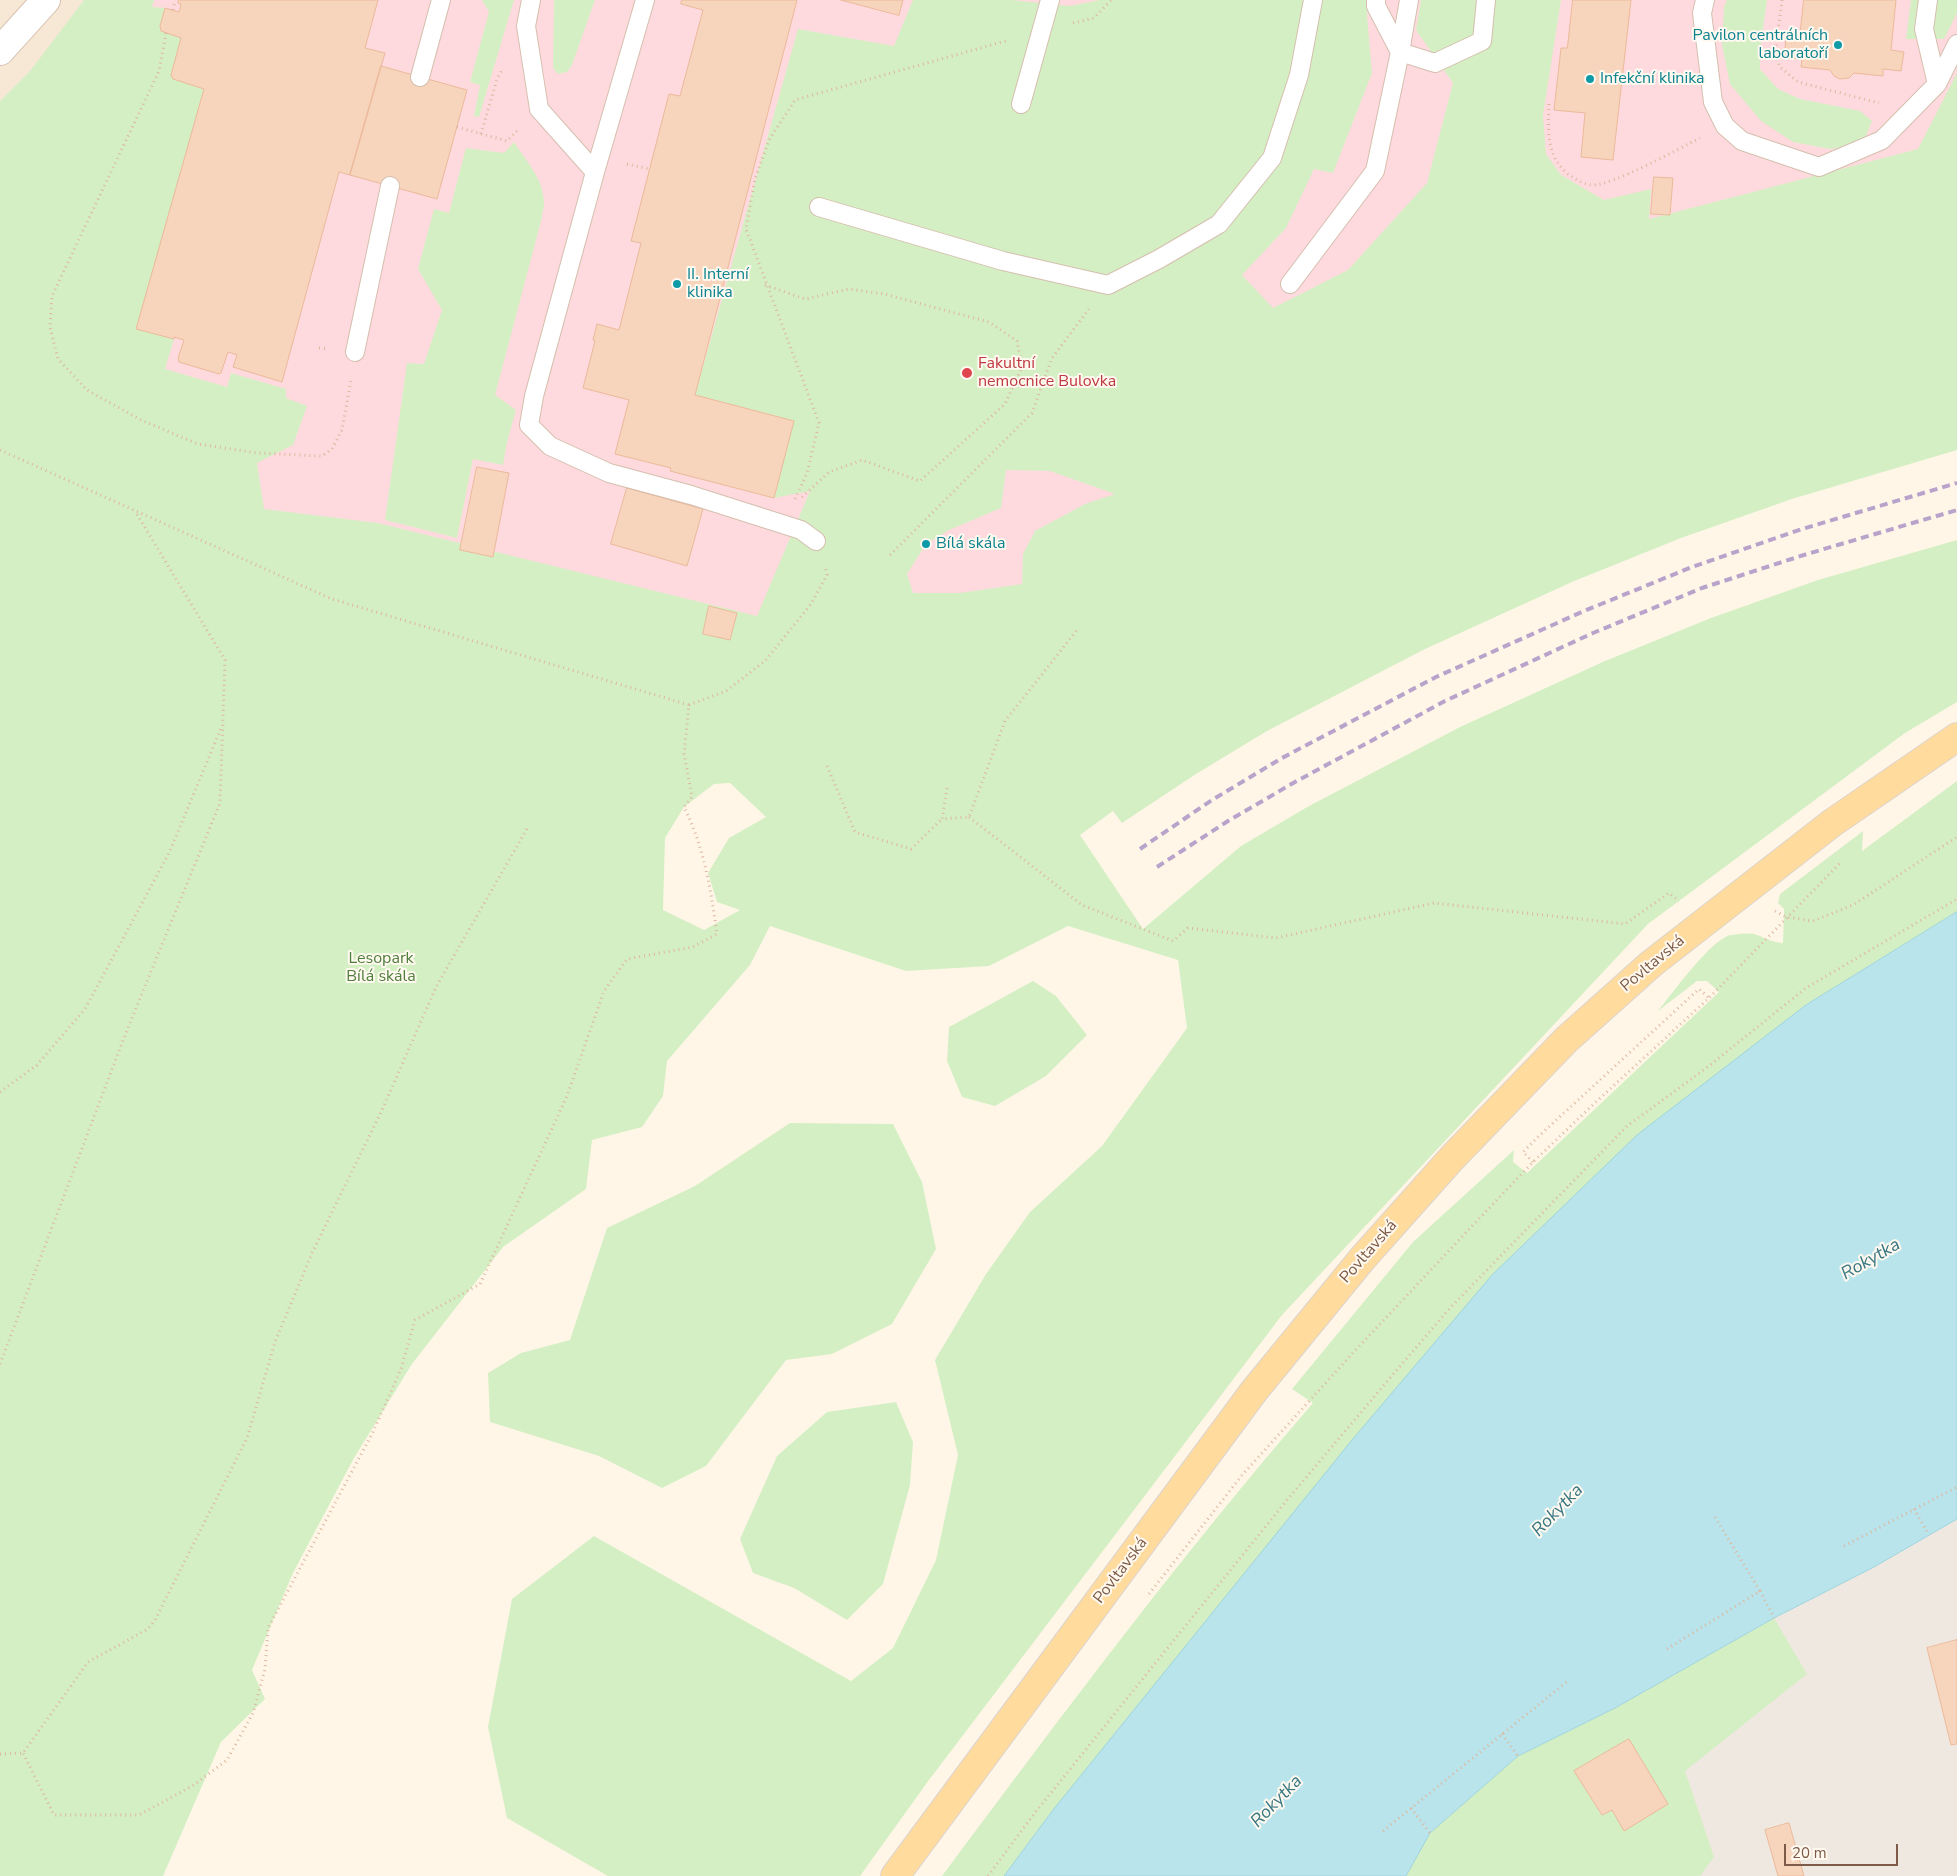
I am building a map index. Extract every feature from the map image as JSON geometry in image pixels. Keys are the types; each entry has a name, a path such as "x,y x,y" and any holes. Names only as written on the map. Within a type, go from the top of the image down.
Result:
{"main road":[{"name":"Povltavská","path":"895,1876 1254,1391 1362,1259 1452,1158 1566,1040 1651,964 1832,823 1957,736"}],"street":[{"path":"0,51 46,0"}],"lane":[{"path":"420,77 441,0"},
{"path":"531,0 526,26 539,109 595,172"},
{"path":"645,0 595,172 534,396 529,425 550,446 609,472 691,495 802,530 816,540"},
{"path":"1021,104 1050,0"},
{"path":"819,207 1003,261 1108,285 1159,259 1219,224 1272,158 1299,75 1313,0"},
{"path":"1376,0 1376,6 1400,52 1435,63 1482,41 1486,0"},
{"path":"1290,284 1375,171 1409,0"},
{"path":"1705,0 1702,13 1713,102 1725,126 1742,141 1819,167 1882,140 1937,84 1957,44"},
{"path":"1928,0 1924,29 1937,84"},
{"path":"355,352 390,186"}],"path":[{"path":"173,10 175,0"},
{"path":"1782,0 1775,55 1780,67 1798,82 1911,111"},
{"path":"481,134 497,78 526,26"},
{"path":"166,32 159,71 52,296 50,327 58,359 87,390 141,420 198,444 257,453 322,456 332,450 342,430 355,352 318,348"},
{"path":"1550,104 1548,130 1551,152 1560,168 1577,181 1592,185 1614,180 1725,126"},
{"path":"458,126 508,141"},
{"path":"635,166 649,169"},
{"path":"765,285 805,299 849,289 884,294 990,322 1018,341 1022,366 1005,404 920,482 862,460 829,472 797,502"},
{"path":"890,555 1032,413 1052,358 1108,285"},
{"path":"0,450 332,599 689,705 726,691 765,661 811,604 827,575 816,540"},
{"path":"0,1364 127,1030 220,803 225,660 135,511"},
{"path":"969,817 1005,721 1077,630"},
{"path":"23,1754 54,1815 139,1815 194,1785 227,1760 253,1713 265,1669 268,1628 372,1434 401,1369 415,1320 480,1284 567,1096 604,990 627,959 693,947 717,934 710,884 695,829 684,807 692,797 684,754 689,705"},
{"path":"0,1092 37,1065 85,1009 169,853 223,722"},
{"path":"827,766 855,832 911,849 942,819 947,788"},
{"path":"942,819 969,817 1082,905 1173,941 1188,928 1276,938 1434,903 1625,924 1669,893 1704,922"},
{"path":"23,1754 88,1662 148,1629 155,1620 247,1438 275,1342 312,1253 383,1108 436,987 528,827"},
{"path":"1146,1598 1243,1474 1358,1348 1533,1162 1709,998 1786,917 1813,921 1852,905 1957,838"},
{"path":"988,1876 1034,1814 1148,1671 1287,1500 1390,1378 1450,1308 1627,1126 1706,1070 1806,988 1957,900"},
{"path":"1533,1162 1523,1152 1547,1128 1699,989 1709,998"},
{"path":"1844,1546 1957,1487"},
{"path":"1914,1509 1929,1535"},
{"path":"1715,1517 1774,1618"},
{"path":"1667,1649 1760,1592"},
{"path":"1383,1831 1569,1680"},
{"path":"1502,1734 1518,1756"},
{"path":"0,1754 23,1754"},
{"path":"1411,1808 1430,1833"}],"shaded area":[{"path":"0,0 84,0 30,71 0,101"},
{"name":"Fakultní nemocnice Bulovka","path":"84,0 1957,0 1957,366 818,744 0,440 0,101 30,71"},
{"path":"1957,1519 1957,1876 1406,1876 1615,1708 1774,1618 1874,1567"}],"green space":[{"name":"Lesopark Bílá skála","path":"84,0 154,0 152,7 165,8 160,26 161,31 181,38 171,73 172,76 204,89 136,329 174,339 165,369 227,387 231,373 286,389 286,398 307,406 293,445 257,463 264,509 378,523 757,616 810,491 774,498 794,421 695,395 798,29 894,46 913,0 1012,0 1070,6 1100,0 1368,0 1367,16 1372,73 1333,173 1314,169 1286,228 1242,275 1273,308 1348,270 1427,183 1453,83 1416,30 1421,0 1561,0 1543,115 1546,154 1561,175 1604,200 1651,189 1649,219 1918,149 1957,73 1957,450 1792,499 1681,538 1572,582 1423,650 1267,731 1196,774 1122,823 1113,811 1080,835 1143,929 1241,846 1309,806 1460,727 1605,661 1711,618 1818,580 1957,540 1957,702 1905,733 1648,924 1282,1315 929,1780 860,1876 608,1876 507,1818 488,1727 512,1599 594,1536 851,1681 893,1648 936,1560 958,1455 935,1360 986,1274 1030,1212 1102,1146 1187,1028 1178,960 1068,926 989,966 906,971 770,926 750,965 667,1061 663,1096 642,1127 592,1140 586,1189 503,1247 412,1364 354,1458 293,1573 252,1670 265,1699 221,1742 163,1876 0,1876 0,101 30,71","holes":["1006,470 1050,471 1115,494 1085,504 1035,531 1023,554 1022,584 960,593 913,593 907,574 926,544 949,530 1001,508","730,783 766,817 729,838 708,873 717,902 740,910 704,930 663,910 665,838 684,807 714,784"]},
{"path":"482,0 514,0 479,117 474,116 480,85 470,82 489,12"},
{"path":"554,0 595,0 572,65 567,72 558,74 553,68"},
{"path":"1727,0 1767,0 1760,50 1760,69 1778,89 1800,99 1860,111 1872,121 1866,136 1853,146 1830,149 1793,142 1761,121 1730,84 1722,45 1724,7"},
{"path":"1911,0 1957,0 1957,13 1944,39 1906,39"},
{"path":"514,142 529,163 541,185 544,202 541,221 495,395 516,410 503,465 473,459 457,538 385,520 407,363 424,364 442,310 418,269 434,209 449,213 466,148 504,153"},
{"path":"1957,781 1957,912 1806,1005 1053,1810 1004,1876 942,1876 1078,1695 1170,1577 1264,1460 1313,1403 1292,1389 1413,1242 1514,1150 1513,1162 1527,1173 1719,992 1707,981 1697,981 1658,1011 1714,945 1731,935 1746,934 1754,934 1771,941 1783,943 1784,909 1778,903 1780,894 1863,831 1862,851"},
{"path":"1033,981 1056,996 1087,1035 1046,1076 995,1106 962,1097 947,1061 949,1027"},
{"path":"790,1123 893,1124 922,1182 936,1249 892,1324 832,1354 786,1360 706,1466 662,1488 599,1456 490,1422 488,1373 521,1353 570,1340 607,1228 695,1186"},
{"path":"896,1402 913,1442 910,1485 883,1584 847,1620 794,1588 753,1573 740,1539 777,1456 827,1412"},
{"path":"1774,1618 1807,1674 1685,1771 1714,1857 1700,1876 1406,1876 1430,1833 1518,1756 1615,1708","holes":["1629,1739 1668,1804 1624,1830 1612,1810 1601,1815 1575,1771"]}],"water":[{"name":"Rokytka","path":"1957,912 1957,1519 1874,1567 1774,1618 1615,1708 1518,1756 1430,1833 1406,1876 1004,1876 1053,1810 1352,1440 1492,1275 1637,1135 1806,1005"}],"building":[{"path":"179,0 378,0 365,48 385,53 350,175 339,172 282,382 233,367 237,355 228,352 219,374 179,362 178,358 184,340 136,329 204,89 173,79 171,75 181,38 161,31 160,26 165,8 179,12 181,4 178,3"},
{"name":"II. Interní klinika","path":"682,0 797,0 695,395 794,421 774,498 670,471 671,468 615,454 629,400 583,388 595,341 593,340 597,324 619,330 641,243 631,241 669,94 680,96 703,10 681,4"},
{"path":"841,0 903,0 899,15"},
{"name":"Infekční klinika","path":"1573,0 1631,0 1613,160 1581,157 1585,113 1554,110 1561,48 1567,48"},
{"name":"Pavilon centrálních laboratoří","path":"1804,0 1896,0 1891,50 1904,52 1901,71 1883,69 1883,76 1854,73 1849,78 1840,79 1834,76 1830,70 1801,67 1802,59 1784,58 1786,38 1799,39"},
{"path":"381,66 467,90 437,199 350,175"},
{"path":"1654,177 1673,178 1670,215 1651,214"},
{"path":"477,467 509,473 493,557 460,550"},
{"path":"627,488 703,509 687,566 611,544"},
{"path":"709,606 737,613 730,640 703,634"},
{"path":"1957,1640 1957,1744 1951,1745 1927,1648"},
{"path":"1629,1739 1668,1804 1624,1831 1612,1810 1602,1815 1574,1771"},
{"path":"1789,1823 1804,1876 1778,1876 1765,1830"}],"railway":[{"path":"1140,849 1212,800 1282,758 1436,677 1584,611 1692,567 1802,529 1957,483"},
{"path":"1157,867 1228,821 1295,782 1445,701 1593,633 1702,588 1807,554 1957,510"}],"place":[{"name":"Pavilon centrálních laboratoří","path":"1838,45"},
{"name":"Infekční klinika","path":"1590,79"},
{"name":"II. Interní klinika","path":"677,284"},
{"name":"Fakultní nemocnice Bulovka","path":"967,373"},
{"name":"Bílá skála","path":"926,544"}]}
